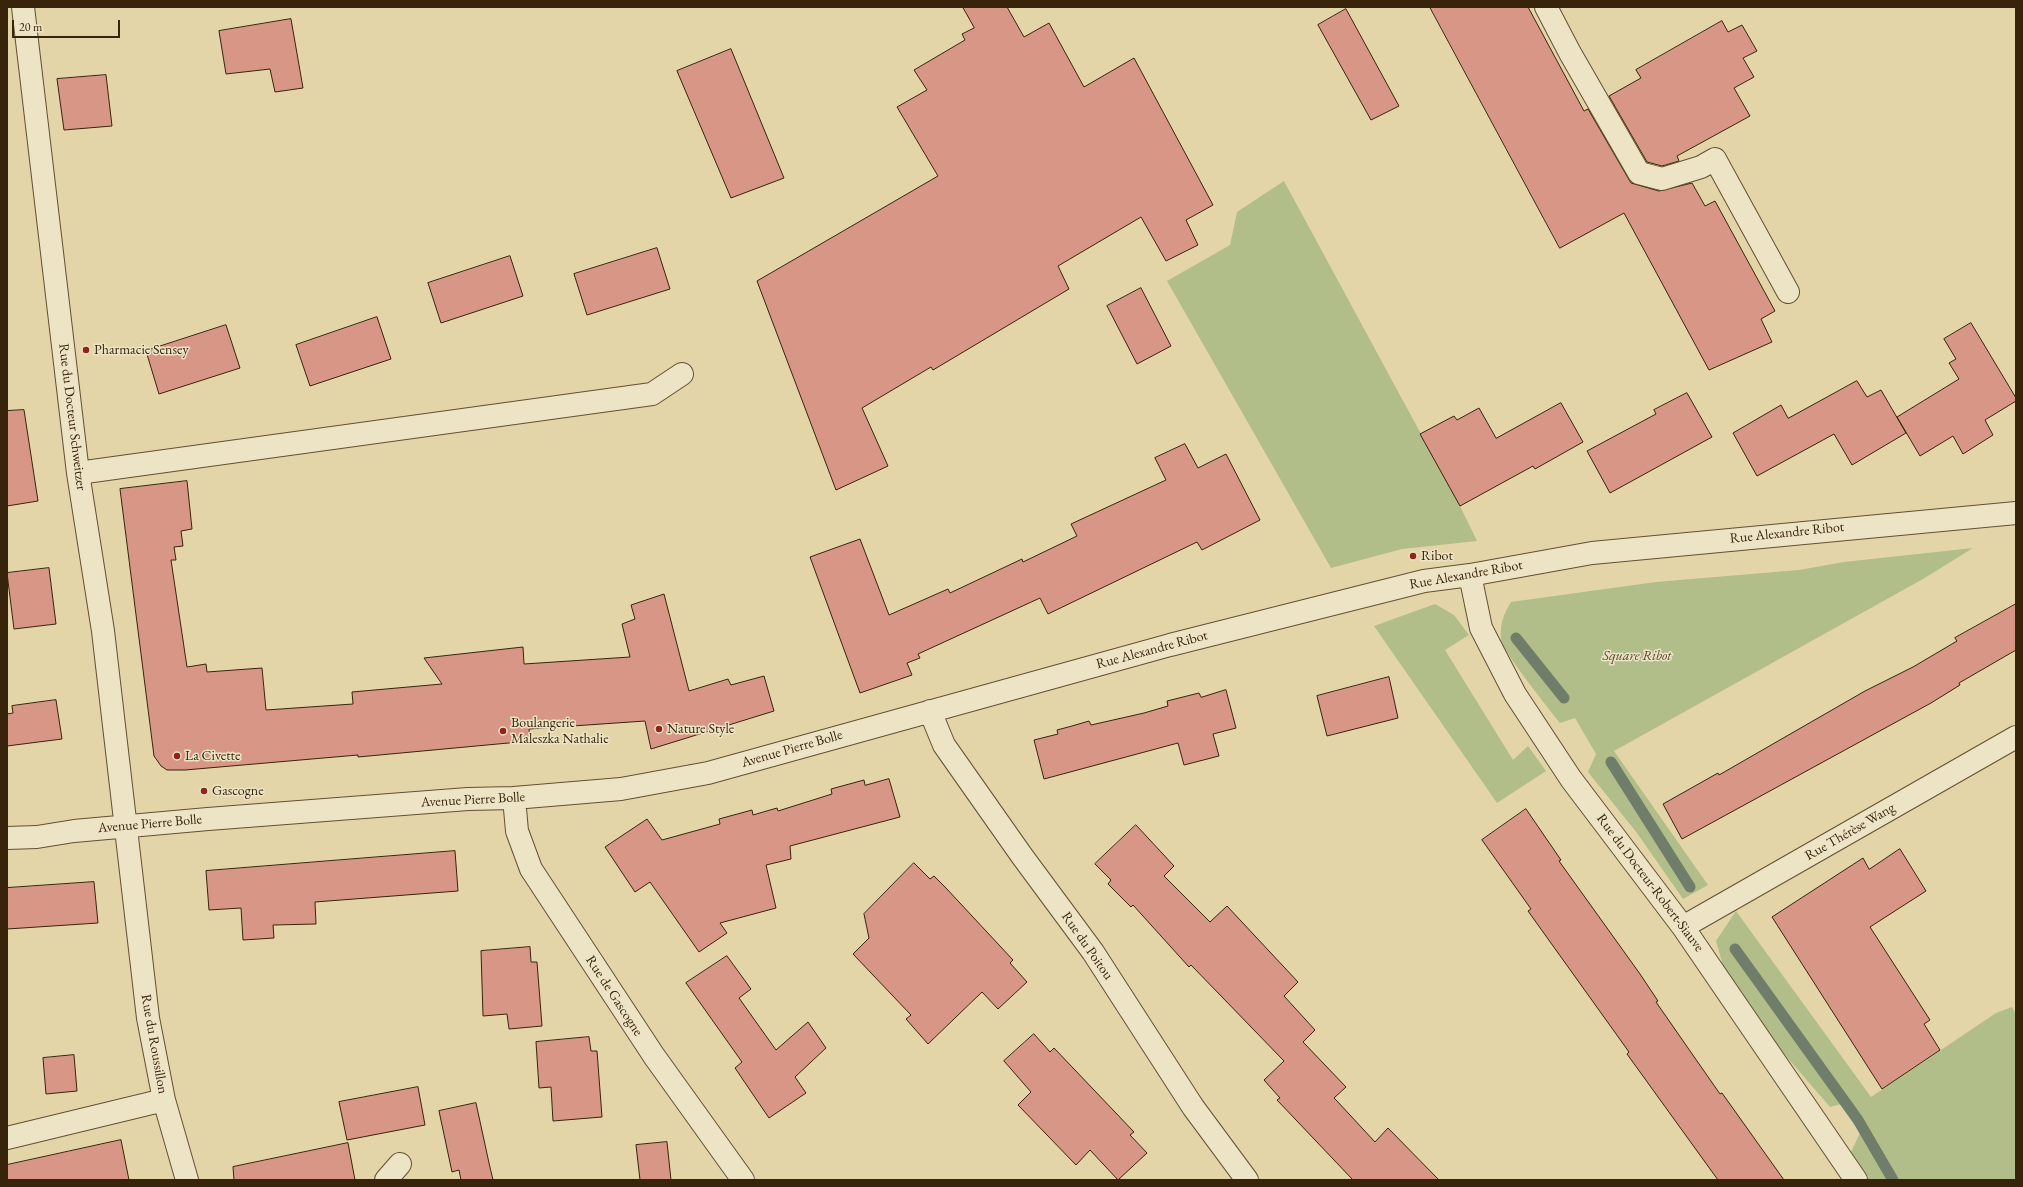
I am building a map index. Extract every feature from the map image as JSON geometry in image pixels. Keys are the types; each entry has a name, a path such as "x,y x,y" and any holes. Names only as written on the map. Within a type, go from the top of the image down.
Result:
{"street":[{"name":"Rue du Docteur Schweitzer","path":"23,7 78,473 103,631 127,826"},
{"path":"1546,7 1570,53 1639,173 1662,179 1701,167 1715,159 1788,292"},
{"path":"78,473 652,394 682,374"},
{"name":"Rue Alexandre Ribot","path":"930,711 1155,649 1347,599 1424,581 1470,575 1592,553 1884,524 2016,513"},
{"name":"Rue du Docteur-Robert-Siauve","path":"1470,575 1481,628 1515,694 1571,779 1683,927 1856,1180"},
{"name":"Avenue Pierre Bolle","path":"7,838 37,837 74,831 127,826 468,799 514,798 621,789 708,773 930,711"},
{"name":"Rue du Poitou","path":"930,711 944,744 1022,856 1093,952 1193,1107 1247,1180"},
{"name":"Rue Thérèse Wang","path":"1683,927 2016,737"},
{"name":"Rue de Gascogne","path":"514,798 517,831 531,869 654,1056 744,1180"},
{"name":"Rue du Roussillon","path":"7,1138 164,1100 148,1018 127,826"},
{"path":"164,1100 187,1180"},
{"path":"386,1180 400,1164"}],"green space":[{"path":"1284,181 1460,506 1477,541 1402,549 1331,568 1167,281 1230,245 1237,212"},
{"name":"Square Ribot","path":"1973,548 1923,579 1614,751 1708,885 1683,899 1637,833 1588,772 1596,754 1575,718 1560,723 1518,668 1501,640 1503,620 1511,602 1656,582 1799,570 1844,562"},
{"path":"1435,604 1454,615 1469,635 1445,650 1513,760 1528,746 1546,771 1497,803 1374,626"},
{"path":"1736,911 1871,1097 1996,1013 2012,1007 2016,1014 2016,1180 1866,1180 1851,1152 1860,1133 1841,1104 1830,1107 1779,1048 1725,973 1716,941"}],"building":[{"path":"963,7 1007,7 1024,37 1049,23 1084,87 1134,58 1213,205 1186,220 1198,245 1166,261 1141,217 1058,266 1069,289 933,370 931,367 862,408 888,466 836,490 757,281 938,176 897,107 927,90 914,70 965,40 962,34 974,28"},
{"path":"1430,7 1528,7 1584,111 1588,109 1631,183 1659,191 1692,183 1705,206 1715,201 1775,311 1761,319 1772,342 1709,370 1624,213 1560,248"},
{"path":"1346,9 1399,106 1371,120 1318,25"},
{"path":"291,19 303,88 275,92 270,69 226,74 219,31"},
{"path":"1722,21 1728,32 1742,25 1757,51 1743,58 1754,77 1734,88 1750,116 1677,156 1679,161 1662,166 1647,162 1609,96 1641,78 1636,70"},
{"path":"731,49 784,178 731,198 677,71"},
{"path":"106,75 112,126 64,130 57,79"},
{"path":"657,248 670,289 587,315 574,274"},
{"path":"510,256 523,296 441,323 428,283"},
{"path":"1141,288 1171,346 1137,364 1107,306"},
{"path":"377,317 391,359 310,386 296,345"},
{"path":"1971,323 2016,398 2016,401 1985,420 1993,435 1963,454 1953,436 1920,456 1897,417 1959,379 1949,363 1956,359 1944,339"},
{"path":"226,325 240,368 159,394 146,351"},
{"path":"1857,381 1867,397 1881,390 1906,433 1852,465 1834,434 1757,476 1733,433 1781,405 1788,418"},
{"path":"1687,393 1712,437 1610,493 1587,451 1656,414 1654,410"},
{"path":"1561,403 1583,442 1535,469 1533,466 1460,506 1420,434 1454,416 1457,420 1479,408 1496,438"},
{"path":"24,410 38,501 7,506 7,411"},
{"path":"1185,444 1198,468 1226,454 1260,520 1202,550 1197,542 1048,614 1040,598 918,654 920,658 907,663 912,675 860,693 810,557 860,539 889,615 948,589 950,593 1022,559 1023,562 1077,536 1071,524 1166,480 1155,458"},
{"path":"187,481 192,529 181,531 183,546 174,547 176,560 171,560 187,667 206,664 207,672 262,668 266,710 353,704 352,692 442,684 424,658 523,647 524,664 630,657 622,624 635,619 631,605 664,594 689,691 728,679 731,685 764,676 774,711 651,749 645,721 529,729 530,741 358,757 358,755 185,770 167,770 161,766 154,756 120,489"},
{"path":"49,568 56,624 14,629 7,573"},
{"path":"2016,604 2016,650 1959,683 1960,685 1931,703 1682,839 1663,804 1718,773 1719,775 1865,691 1913,667 1957,641 1955,638"},
{"path":"1389,677 1398,718 1327,736 1317,696"},
{"path":"1226,690 1236,728 1213,734 1219,756 1184,765 1178,743 1044,779 1034,740 1058,734 1057,730 1089,721 1091,725 1168,706 1167,701 1199,693 1201,697"},
{"path":"56,700 62,739 7,746 7,714 13,713 12,706"},
{"path":"889,779 900,817 790,846 791,859 766,865 776,908 720,923 727,933 699,952 650,882 635,892 605,847 647,819 662,840 720,824 719,819 752,810 753,815 777,808 778,811 832,794 831,789 864,780 865,785"},
{"path":"1526,809 1561,860 1559,861 1640,974 1658,1001 1656,1002 1720,1094 1722,1093 1784,1180 1718,1180 1627,1054 1629,1052 1528,911 1531,909 1482,840"},
{"path":"1136,825 1174,866 1164,876 1210,922 1227,906 1298,982 1284,996 1315,1030 1303,1042 1346,1087 1334,1098 1375,1142 1388,1128 1439,1180 1353,1180 1277,1100 1280,1098 1264,1080 1284,1061 1191,965 1189,967 1133,905 1131,907 1108,884 1111,880 1095,864"},
{"path":"1900,849 1926,891 1870,927 1930,1020 1924,1024 1940,1050 1882,1089 1772,917 1863,858 1869,869"},
{"path":"455,851 458,891 315,902 316,924 273,925 274,938 243,940 241,908 209,910 206,871"},
{"path":"914,863 930,879 934,876 946,888 1013,960 1010,963 1027,982 998,1009 982,992 928,1044 906,1019 911,1015 853,954 869,938 864,914"},
{"path":"94,882 98,923 7,929 7,888"},
{"path":"530,947 531,962 537,962 542,1026 509,1029 507,1014 483,1016 481,951"},
{"path":"727,956 751,989 739,998 776,1050 808,1022 826,1048 795,1077 806,1093 769,1118 735,1068 742,1062 686,983"},
{"path":"1034,1034 1050,1052 1054,1048 1134,1132 1130,1135 1147,1153 1118,1180 1090,1150 1076,1165 1018,1105 1031,1092 1004,1061"},
{"path":"589,1037 591,1051 597,1051 602,1117 553,1121 551,1087 539,1088 536,1042"},
{"path":"74,1055 77,1091 46,1094 43,1058"},
{"path":"418,1087 425,1125 347,1140 339,1102"},
{"path":"476,1103 493,1180 461,1180 459,1170 452,1172 439,1111"},
{"path":"121,1140 129,1180 7,1180 7,1165"},
{"path":"667,1142 671,1180 640,1180 636,1145"},
{"path":"348,1143 355,1180 234,1180 233,1167"}],"waterway":[{"path":"1516,638 1564,698"},
{"path":"1611,762 1690,887"},
{"path":"1735,949 1858,1120 1893,1180"}],"place":[{"name":"Pharmacie Sensey","path":"86,350"},
{"name":"Ribot","path":"1413,556"},
{"name":"Nature Style","path":"659,729"},
{"name":"Boulangerie Maleszka Nathalie","path":"503,731"},
{"name":"La Civette","path":"177,756"},
{"name":"Gascogne","path":"204,791"}]}
